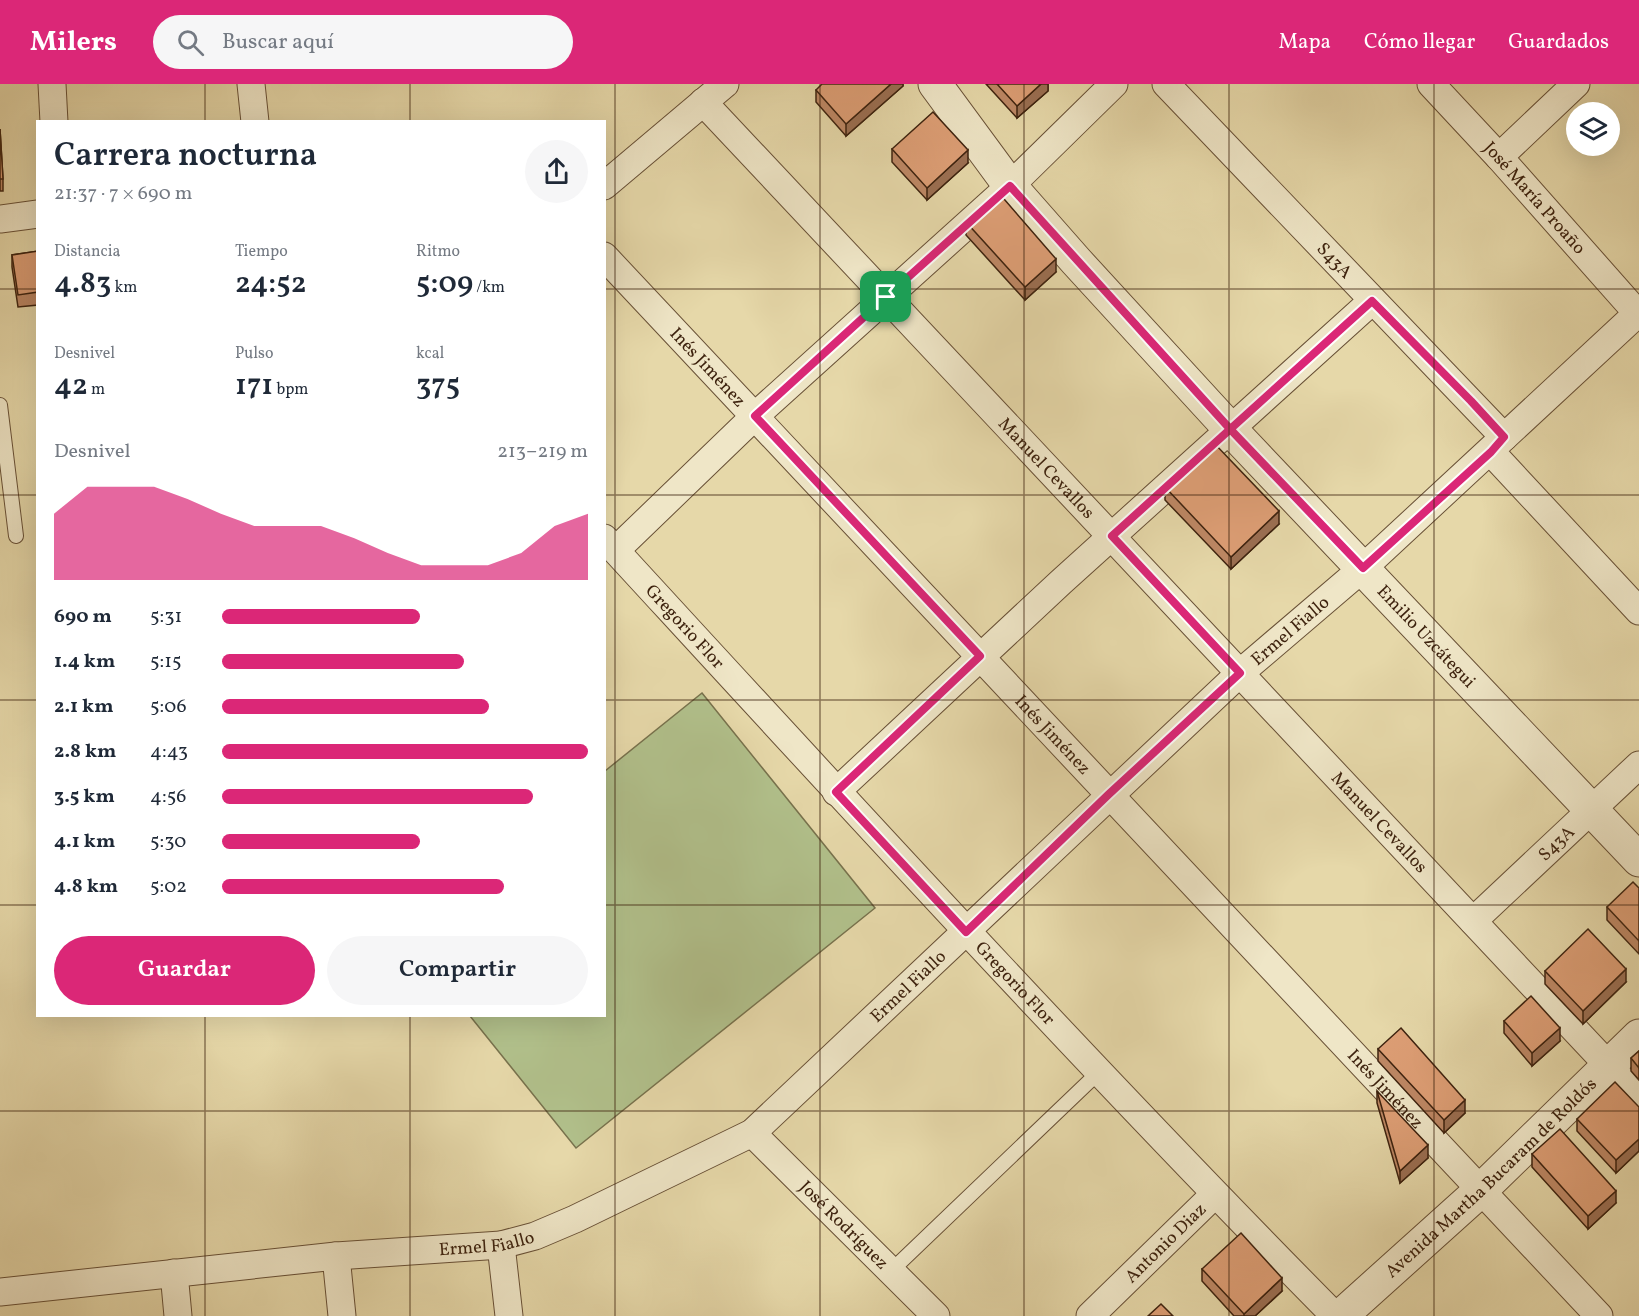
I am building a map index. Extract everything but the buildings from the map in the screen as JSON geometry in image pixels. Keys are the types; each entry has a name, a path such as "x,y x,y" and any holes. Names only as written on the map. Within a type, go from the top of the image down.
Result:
{"street":[{"path":"52,84 54,120"},
{"path":"251,84 255,120"},
{"path":"606,184 726,84"},
{"name":"Emilio Uzcátegui","path":"935,84 1010,186 1231,430 1639,860"},
{"path":"610,544 1010,186 1114,84"},
{"name":"S43A","path":"1166,84 1372,301 1471,401 1497,445 1639,611"},
{"name":"José María Proaño","path":"1431,84 1639,313"},
{"path":"1499,158 1576,84"},
{"name":"Manuel Cevallos","path":"703,102 1639,1098"},
{"path":"0,219 36,214"},
{"name":"Inés Jiménez","path":"606,258 1599,1316"},
{"path":"836,792 980,656 1372,301"},
{"name":"Ermel Fiallo","path":"0,1292 336,1256 501,1245 535,1236 575,1219 752,1133 1109,794 1240,673 1363,568 1639,313"},
{"name":"Gregorio Flor","path":"610,544 966,932 1215,1194 1335,1316"},
{"name":"S43A","path":"1473,921 1639,765"},
{"name":"Avenida Martha Bucaram de Roldós","path":"1341,1316 1481,1190 1639,1036"},
{"name":"José Rodríguez","path":"752,1133 936,1316"},
{"name":"Antonio Diaz","path":"1090,1316 1215,1194"},
{"path":"501,1245 509,1316"},
{"path":"336,1256 342,1316"},
{"path":"174,1273 178,1316"}],"lane":[{"path":"0,405 16,536"},
{"path":"891,1271 1099,1072"}],"green space":[{"path":"702,693 875,908 576,1148 471,1017 606,1017 606,770"}],"route":[{"path":"886,297 755,416 980,656 836,792 966,932 1109,794 1240,673 1112,536 1231,430 1372,301 1504,437 1491,452 1363,568 1231,430 1010,186 886,297"}]}
